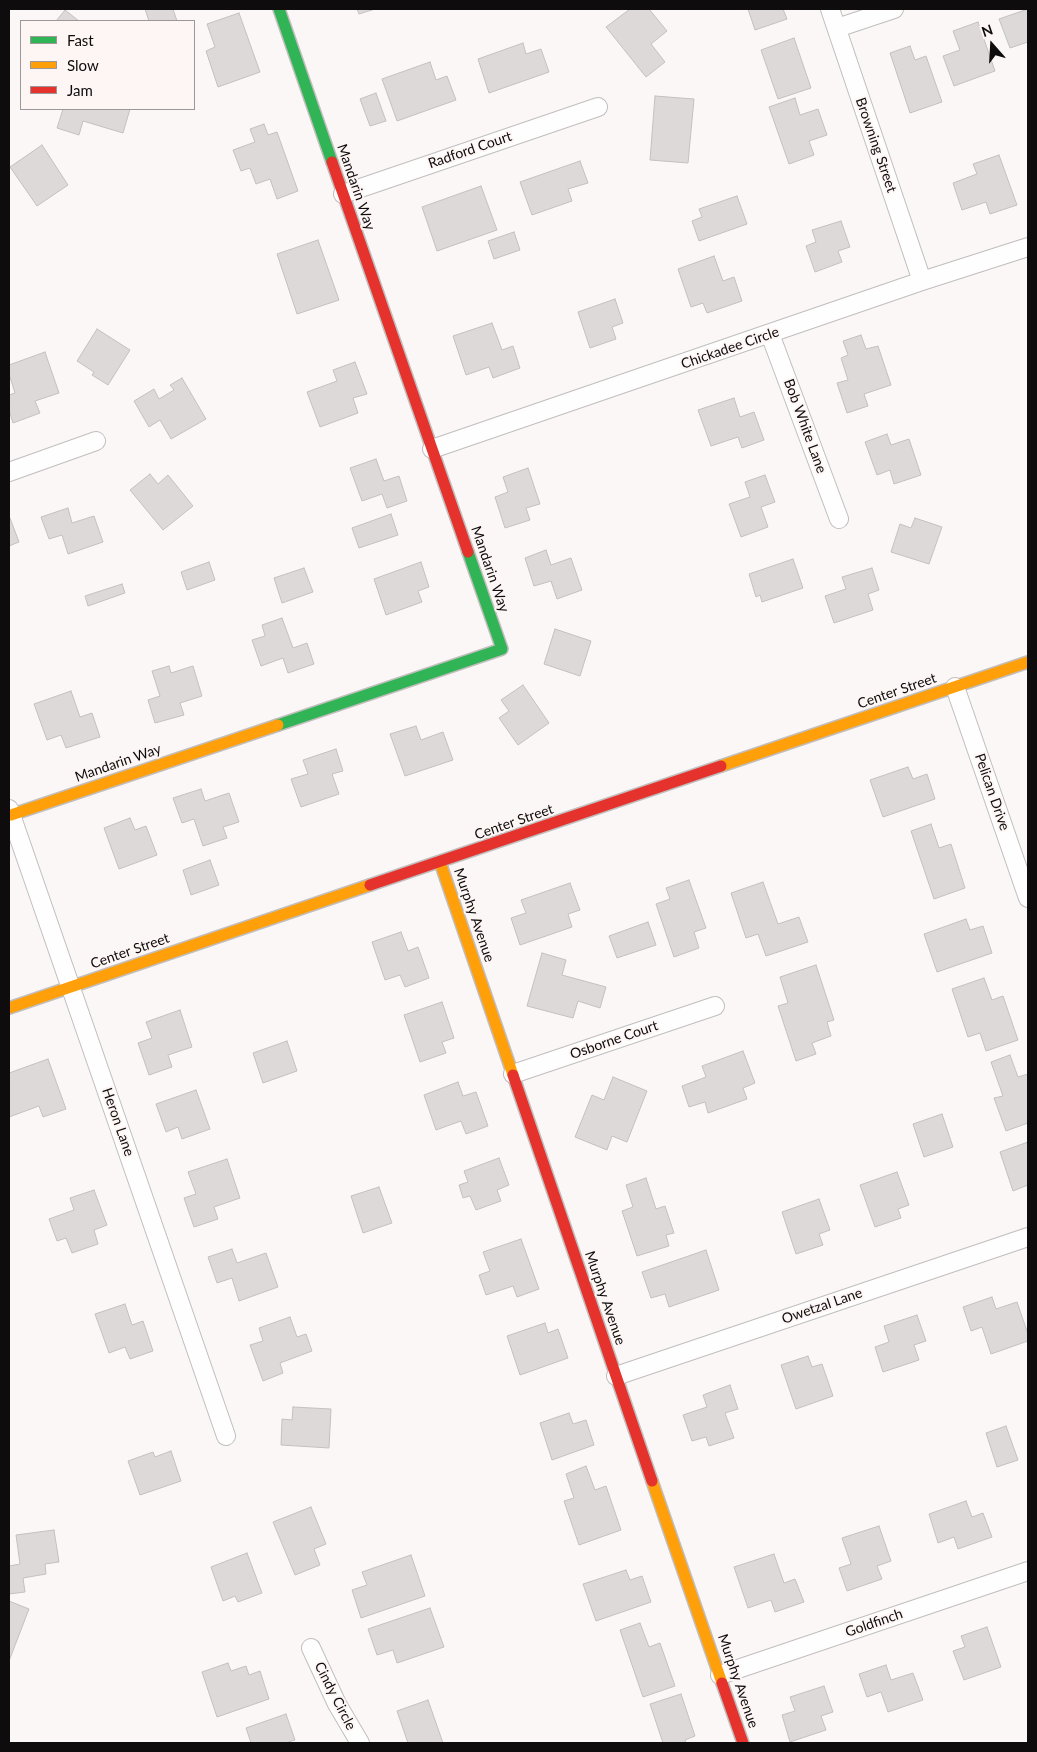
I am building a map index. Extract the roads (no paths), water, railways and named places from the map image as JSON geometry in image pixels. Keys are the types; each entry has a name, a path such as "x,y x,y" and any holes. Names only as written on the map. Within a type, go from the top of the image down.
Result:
{"street":[{"name":"Mandarin Way","path":"10,812 502,649 279,9"},
{"name":"Browning Street","path":"830,9 922,280"},
{"path":"837,28 894,9"},
{"name":"Radford Court","path":"343,194 598,107"},
{"name":"Chickadee Circle","path":"432,449 922,280 1028,247"},
{"name":"Bob White Lane","path":"770,334 839,519"},
{"path":"9,472 96,441"},
{"name":"Center Street","path":"9,1008 1028,662"},
{"name":"Pelican Drive","path":"955,687 1028,898"},
{"name":"Heron Lane","path":"10,812 226,1436"},
{"name":"Murphy Avenue","path":"440,862 743,1743"},
{"name":"Osborne Court","path":"513,1074 715,1006"},
{"name":"Owetzal Lane","path":"616,1376 1028,1237"},
{"name":"Goldfinch","path":"720,1676 1028,1571"},
{"name":"Cindy Circle","path":"311,1648 337,1704 360,1743"}]}
